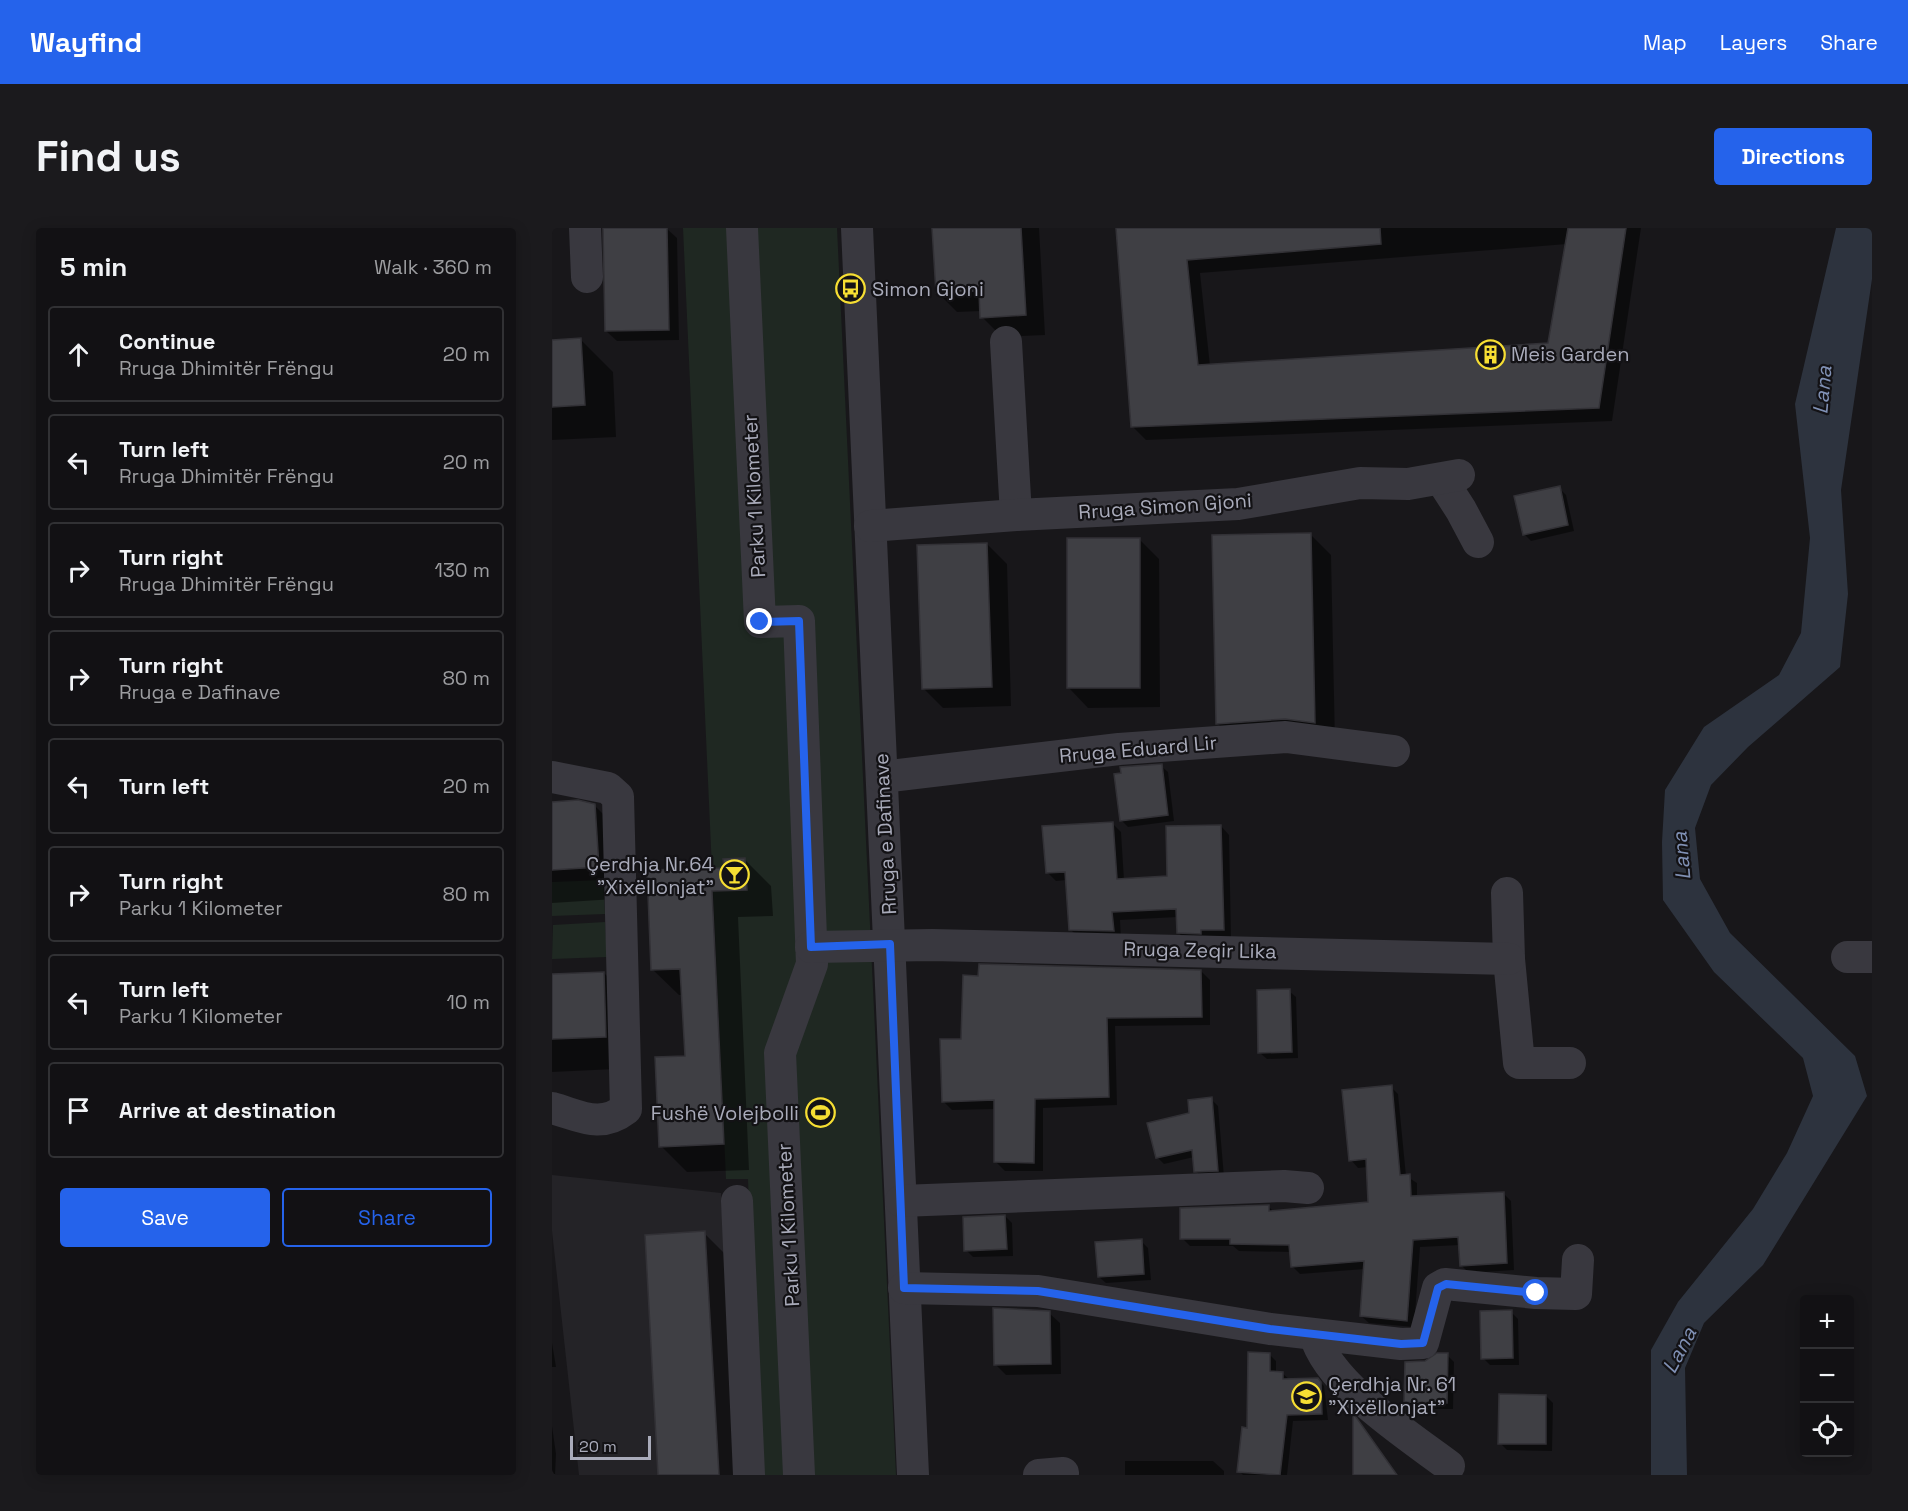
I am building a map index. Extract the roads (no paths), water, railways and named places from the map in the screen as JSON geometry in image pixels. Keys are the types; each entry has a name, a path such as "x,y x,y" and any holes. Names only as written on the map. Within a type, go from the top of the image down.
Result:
{"street":[{"path":"585,228 587,277"},
{"name":"Parku 1 Kilometer","path":"742,228 760,622 799,621 812,964 780,1053 799,1475"},
{"name":"Rruga e Dafinave","path":"857,228 913,1475"},
{"path":"1006,342 1016,514"},
{"name":"Rruga Simon Gjoni","path":"870,526 1016,514 1238,504 1360,483 1408,484 1450,477 1478,542"},
{"name":"Rruga Eduard Lir","path":"882,777 1119,749 1286,737 1394,751"},
{"path":"552,777 608,789 618,797 626,1109 612,1120 588,1119 552,1108"},
{"path":"1507,892 1509,959 1519,1063 1570,1063"},
{"name":"Rruga Zeqir Lika","path":"811,947 890,944 1509,959"},
{"path":"901,1201 1284,1186 1308,1188"},
{"path":"736,1202 749,1475"},
{"path":"904,1288 1038,1291 1315,1335 1401,1344 1423,1343 1438,1288 1446,1284 1536,1293 1576,1294 1578,1260"},
{"path":"1315,1335 1319,1348 1360,1398 1449,1466"}],"water":[{"name":"Lana","path":"1836,228 1872,228 1872,279 1841,490 1848,594 1840,667 1748,747 1711,785 1695,828 1700,879 1730,933 1855,1056 1867,1096 1763,1265 1704,1323 1685,1368 1687,1475 1651,1475 1651,1350 1678,1302 1753,1209 1787,1153 1813,1096 1803,1058 1714,972 1663,900 1662,842 1665,790 1704,727 1779,675 1801,633 1810,538 1795,404"}],"place":[{"name":"Simon Gjoni","path":"851,289"},
{"name":"Meis Garden","path":"1490,354"},
{"name":"Çerdhja Nr.64 \"Xixëllonjat\"","path":"735,875"},
{"name":"Fushë Volejbolli","path":"820,1113"},
{"name":"Çerdhja Nr. 61 \"Xixëllonjat\"","path":"1307,1396"}]}
